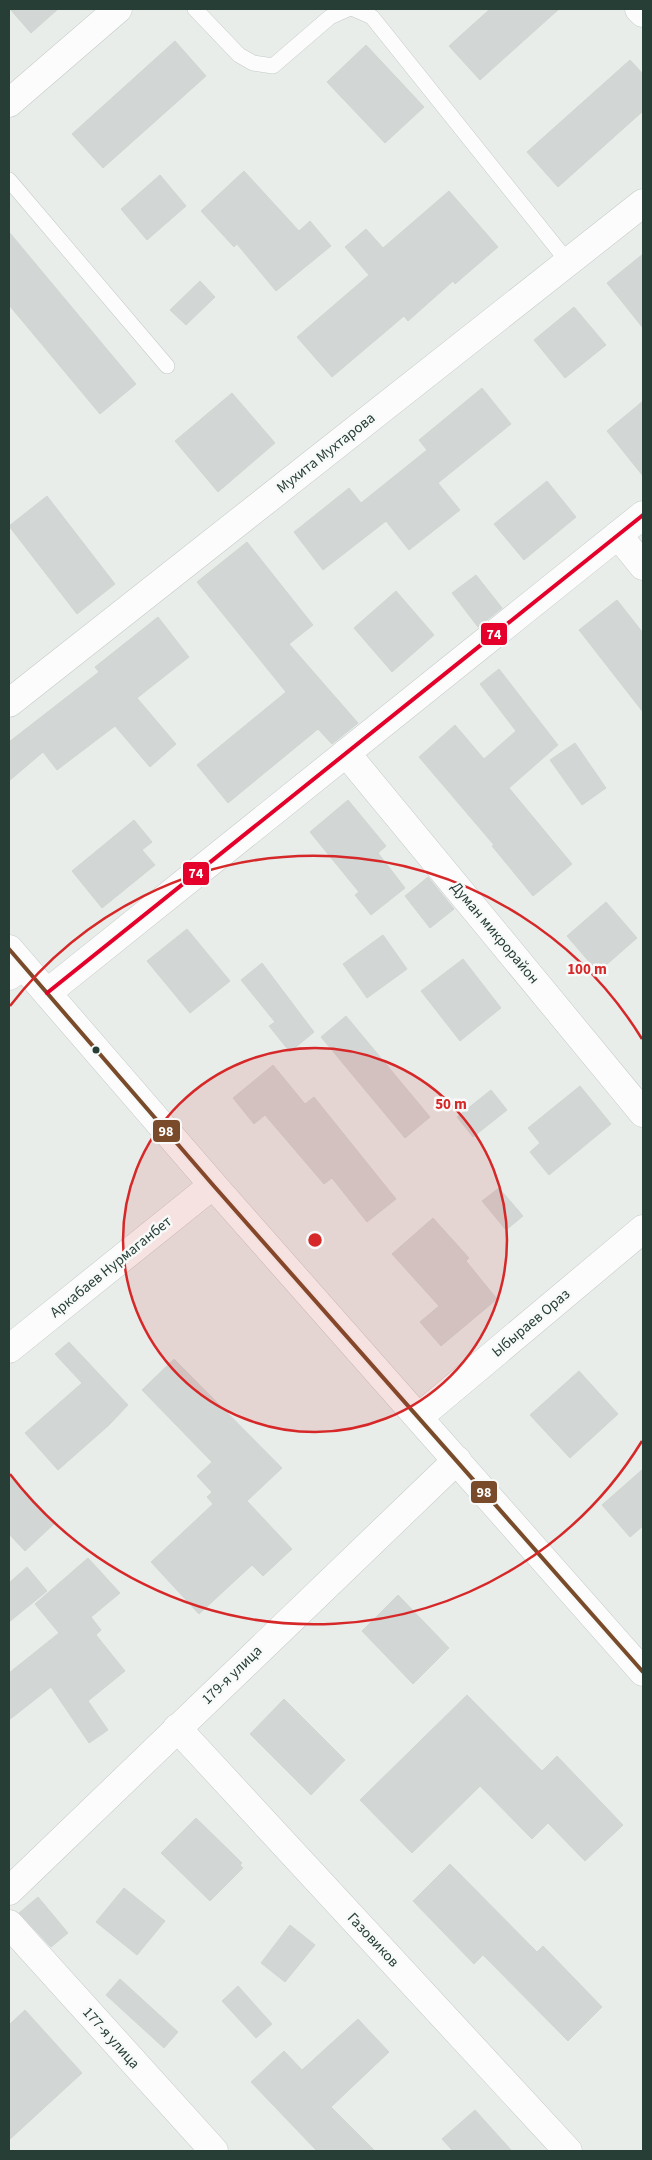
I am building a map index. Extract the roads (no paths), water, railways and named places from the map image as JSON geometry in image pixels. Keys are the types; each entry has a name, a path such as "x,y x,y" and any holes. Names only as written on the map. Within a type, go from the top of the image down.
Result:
{"street":[{"path":"9,103 118,9"},
{"path":"639,9 643,13"},
{"name":"Мухита Мухтарова","path":"9,703 643,203"},
{"path":"47,993 643,515"},
{"path":"618,535 643,566"},
{"name":"Думан микрорайон","path":"346,754 643,1113"},
{"path":"14,963 47,993 213,1185 643,1672"},
{"name":"Аркабаев Нурмаганбет","path":"9,1350 213,1185"},
{"name":"Ыбыраев Ораз","path":"419,1417 643,1229"},
{"name":"179-я улица","path":"9,1891 457,1460"},
{"name":"Газовиков","path":"177,1728 568,2151"},
{"name":"177-я улица","path":"9,1924 214,2151"}],"lane":[{"path":"195,9 239,55 253,63 272,66 330,17 348,9"},
{"path":"354,9 372,17 568,262"},
{"path":"9,180 167,366"}]}
